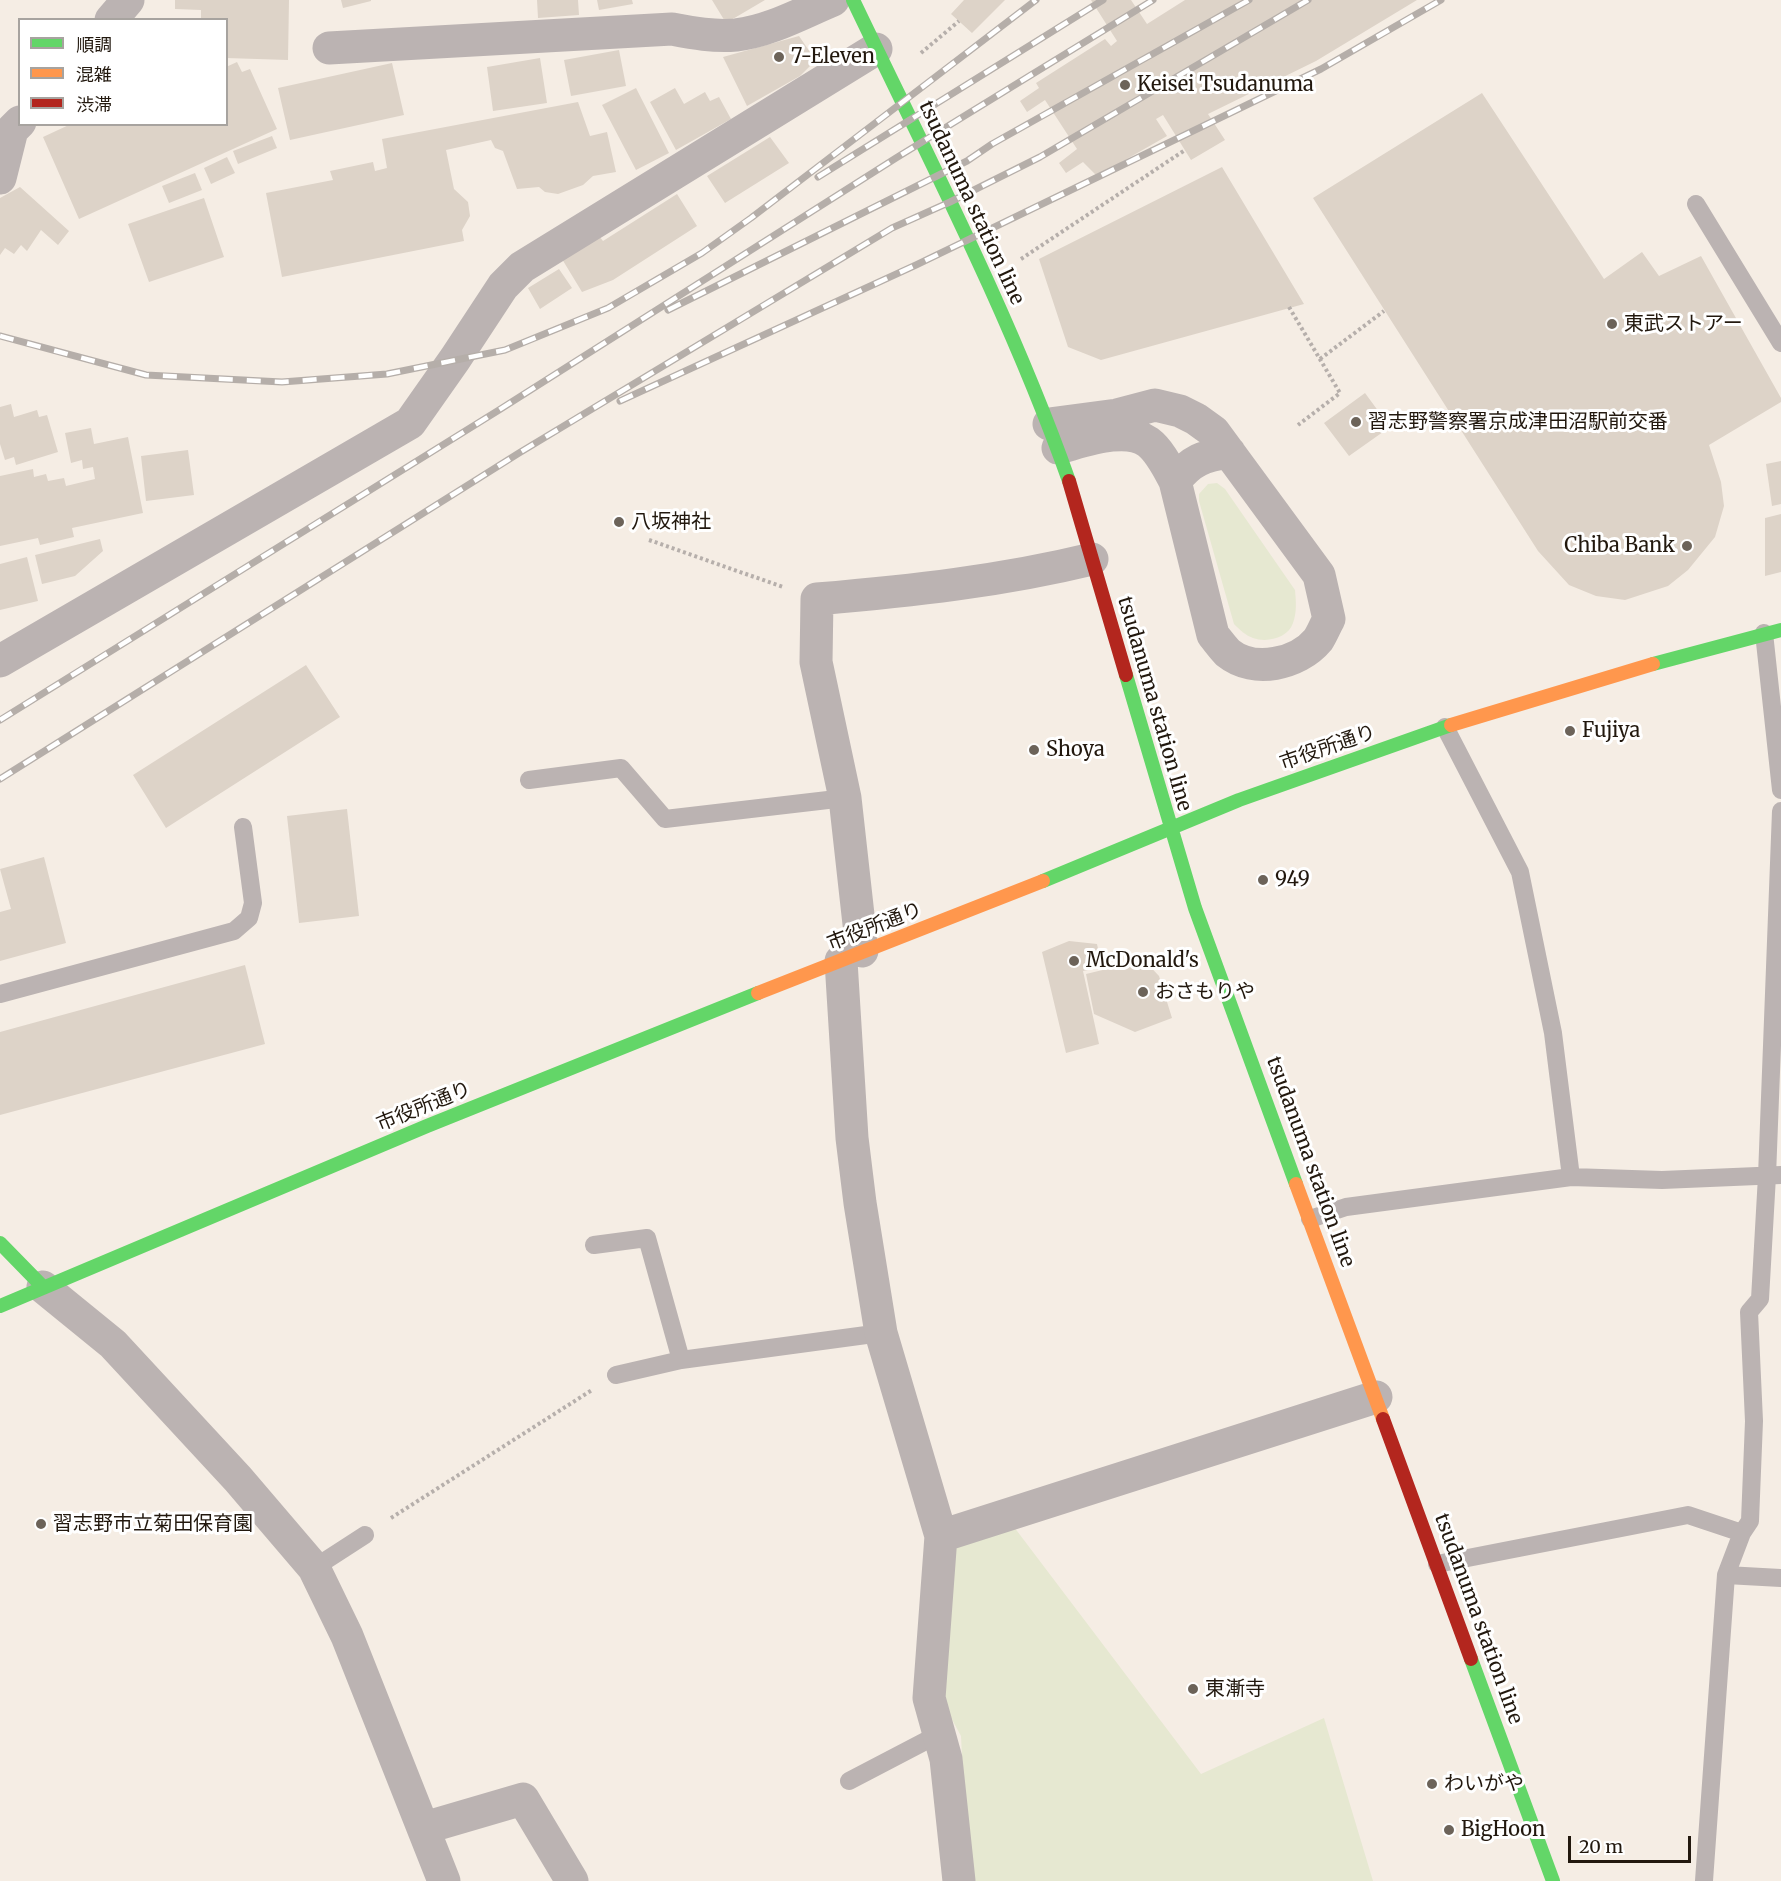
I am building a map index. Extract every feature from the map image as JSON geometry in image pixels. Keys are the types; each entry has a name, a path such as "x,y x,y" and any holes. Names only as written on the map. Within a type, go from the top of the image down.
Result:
{"main road":[{"name":"tsudanuma station line","path":"853,0 968,240 1053,436 1073,492 1195,908 1553,1881"},
{"name":"市役所通り","path":"0,1306 427,1126 851,956 1001,899 1239,800 1445,727 1772,631"},
{"path":"0,1243 43,1287"}],"street":[{"path":"113,18 128,0"},
{"path":"329,48 672,29 705,35 737,34 769,26 833,0"},
{"path":"0,661 410,423 503,286 522,267 876,49"},
{"path":"0,178 12,130 18,124"},
{"path":"1155,405 1180,411 1214,432 1319,576 1329,619 1318,640 1298,656 1273,665 1247,662 1229,654 1213,635 1174,481 1164,461 1148,442 1129,434 1103,437 1053,436 1155,405"},
{"path":"1174,481 1194,461 1209,455 1229,452"},
{"path":"959,1881 946,1759 929,1698 941,1536 881,1333 852,1138 851,956 846,798 816,662 818,599 939,588 1043,571 1092,559"},
{"path":"43,1287 113,1344 238,1479 314,1568 347,1636 444,1881"},
{"path":"941,1536 1376,1397"},
{"path":"424,1828 523,1799 572,1881"}],"lane":[{"path":"1696,204 1781,343"},
{"path":"1772,631 1781,790"},
{"path":"1445,727 1520,872 1553,1033 1571,1177"},
{"path":"529,780 621,768 665,819 846,798"},
{"path":"1704,1881 1726,1575 1742,1533 1750,1521 1754,1421 1749,1312 1760,1299 1774,1176 1781,811"},
{"path":"0,994 234,931 249,918 254,903 243,827"},
{"path":"1310,1219 1346,1208 1571,1177 1662,1180 1774,1176"},
{"path":"594,1245 647,1238 681,1360"},
{"path":"615,1375 681,1360 881,1333"},
{"path":"1437,1564 1688,1515 1742,1533"},
{"path":"314,1568 365,1535"},
{"path":"1726,1575 1781,1578"},
{"path":"849,1781 939,1734"}],"path":[{"path":"919,55 959,21"},
{"path":"1021,259 1185,150"},
{"path":"1289,307 1340,393 1298,425"},
{"path":"1320,359 1384,312"},
{"path":"649,540 818,599"},
{"path":"365,1535 615,1375"}],"green space":[{"path":"1217,483 1225,489 1295,590 1296,611 1293,623 1282,636 1264,640 1253,638 1234,624 1199,501 1199,494 1208,484"},
{"path":"1011,1523 1201,1774 1324,1718 1373,1881 968,1881 961,1736 942,1701 952,1545"}],"building":[{"path":"175,0 289,0 288,60 228,58 228,18 201,18 201,10 175,9"},
{"path":"341,0 371,0 371,1 343,8"},
{"path":"537,0 578,0 579,15 538,18"},
{"path":"597,0 632,0 633,4 599,10"},
{"path":"712,0 765,0 726,23"},
{"path":"964,0 1005,0 972,33 951,14"},
{"name":"Keisei Tsudanuma","path":"1091,0 1131,0 1147,24 1185,0 1417,0 1316,61 1208,114 1225,140 1191,160 1163,115 1156,119 1167,136 1097,176 1083,162 1066,173 1059,163 1077,149 1045,100 1027,112 1020,101 1039,88 1036,83 1105,39 1111,46 1117,41"},
{"path":"799,36 812,55 811,65 800,76 747,106 723,57"},
{"path":"619,50 626,86 571,96 564,60"},
{"path":"540,58 547,103 493,111 487,67"},
{"path":"237,62 242,72 250,69 277,129 79,219 43,137 67,126 228,126 228,66"},
{"path":"392,63 404,115 290,140 278,88"},
{"path":"636,88 669,153 636,170 602,105"},
{"path":"675,88 684,104 705,92 710,101 719,97 731,119 676,150 650,102"},
{"path":"1482,93 1604,279 1642,252 1659,276 1701,256 1781,398 1781,402 1709,445 1721,482 1724,506 1715,537 1688,570 1668,586 1625,600 1596,596 1569,585 1538,551 1313,198"},
{"path":"578,102 590,136 607,132 616,172 593,176 583,185 558,194 545,192 539,187 517,189 503,151 495,148 491,140 446,150 454,189 468,202 470,216 462,230 464,241 282,277 266,193 333,180 330,171 373,162 375,171 387,168 382,139"},
{"path":"272,136 277,148 238,164 233,151"},
{"path":"770,137 789,163 725,203 707,176"},
{"path":"227,157 235,173 211,184 204,168"},
{"path":"1222,167 1304,304 1101,360 1068,347 1039,259"},
{"path":"195,173 202,190 169,203 162,186"},
{"path":"20,187 69,231 58,245 41,230 27,251 21,245 14,254 5,248 0,255 0,198"},
{"path":"677,194 697,226 613,280 582,292 562,259 599,236 603,241"},
{"path":"204,198 224,257 149,282 128,224"},
{"path":"559,269 572,288 540,309 528,288"},
{"path":"1365,393 1390,427 1349,456 1324,423"},
{"path":"11,404 14,417 37,410 39,417 47,415 58,452 16,465 14,457 5,460 0,444 0,407"},
{"path":"91,428 94,444 128,437 143,513 72,528 74,537 40,545 38,538 0,546 0,476 33,469 34,477 46,474 48,481 64,478 66,486 95,479 93,467 83,469 82,460 71,463 65,433"},
{"path":"188,450 194,495 146,501 141,456"},
{"path":"1781,461 1781,504 1772,506 1766,464"},
{"path":"1781,514 1781,572 1765,576 1765,518"},
{"path":"100,539 103,551 75,576 42,584 35,555"},
{"path":"27,557 38,601 0,610 0,564"},
{"path":"306,665 340,717 166,828 133,775"},
{"path":"347,809 359,916 299,923 287,816"},
{"path":"44,857 66,943 0,961 0,912 11,909 0,869"},
{"path":"1069,941 1097,944 1102,967 1083,971 1099,1044 1066,1053 1042,952"},
{"path":"1144,960 1159,976 1172,1018 1135,1032 1094,1014 1086,974"},
{"path":"245,965 265,1044 0,1115 0,1032"}],"railway":[{"path":"0,336 146,375 282,382 387,374 505,350 608,308 702,253 1036,0"},
{"path":"818,177 1103,0"},
{"path":"0,720 499,410 896,158 1153,0"},
{"path":"668,310 967,161 992,144 1249,0"},
{"path":"0,779 519,453 892,228 1040,157 1308,0"},
{"path":"620,401 916,265 1321,69 1441,0"}],"traffic: fast":[{"path":"853,0 995,298 1069,481"},
{"path":"1653,664 1781,630"},
{"path":"1126,675 1195,908 1296,1184"},
{"path":"1043,881 1239,800 1451,725"},
{"path":"0,1306 427,1126 758,993"},
{"path":"0,1243 43,1287"},
{"path":"1471,1659 1553,1881"}],"traffic: slow":[{"path":"1451,725 1653,664"},
{"path":"758,993 1043,881"},
{"path":"1296,1184 1383,1419"}],"traffic: jam":[{"path":"1069,481 1126,675"},
{"path":"1383,1419 1471,1659"}],"place":[{"name":"7-Eleven","path":"779,57"},
{"name":"Keisei Tsudanuma","path":"1125,85"},
{"name":"東武ストアー","path":"1612,324"},
{"name":"習志野警察署京成津田沼駅前交番","path":"1356,422"},
{"name":"八坂神社","path":"619,522"},
{"name":"Chiba Bank","path":"1687,546"},
{"name":"Fujiya","path":"1570,731"},
{"name":"Shoya","path":"1034,750"},
{"name":"949","path":"1263,880"},
{"name":"McDonald's","path":"1074,961"},
{"name":"おさもりや","path":"1143,992"},
{"name":"習志野市立菊田保育園","path":"41,1524"},
{"name":"東漸寺","path":"1193,1689"},
{"name":"わいがや","path":"1432,1784"},
{"name":"BigHoon","path":"1449,1830"}]}
